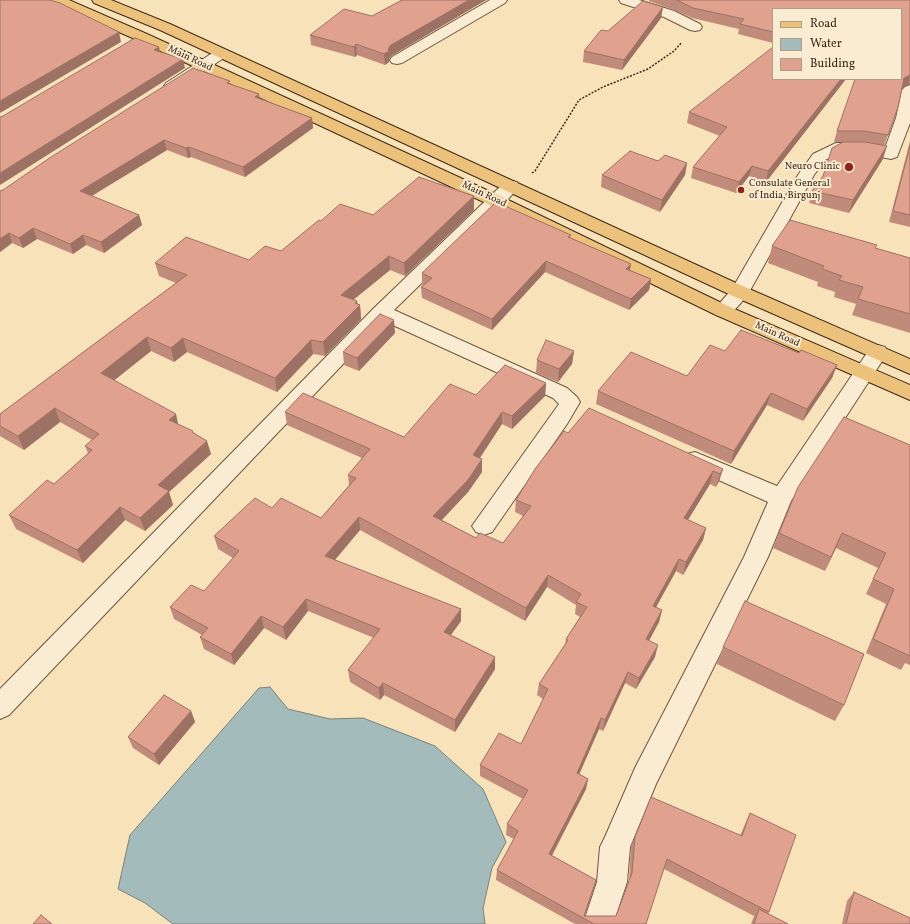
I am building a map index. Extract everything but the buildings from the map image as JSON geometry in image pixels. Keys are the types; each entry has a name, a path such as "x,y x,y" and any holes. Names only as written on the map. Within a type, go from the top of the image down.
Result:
{"main road":[{"name":"Main Road","path":"58,0 136,41 204,65 496,201 723,311 864,373 909,391"},
{"name":"Main Road","path":"99,0 222,53 740,292 910,367"}],"street":[{"path":"397,60 500,0"},
{"path":"626,0 669,14 695,27"},
{"path":"158,94 222,53"},
{"path":"723,311 740,292 806,175 819,157 836,148 861,148 891,154 907,118 910,90"},
{"path":"0,707 381,312 511,186"},
{"path":"381,312 560,393 578,406 560,419 484,526"},
{"path":"598,924 612,882 615,847 645,777 756,557 781,498 878,352"},
{"path":"677,452 781,498"}],"path":[{"path":"511,186 535,171 579,100 603,87 648,70 674,51 695,27"}],"water":[{"path":"270,687 288,709 330,719 363,718 435,746 483,789 506,842 492,868 483,908 485,924 173,924 145,903 118,889 130,835 259,688"}],"place":[{"name":"Neuro Clinic","path":"849,167"},
{"name":"Consulate General of India, Birgunj","path":"741,190"}]}
